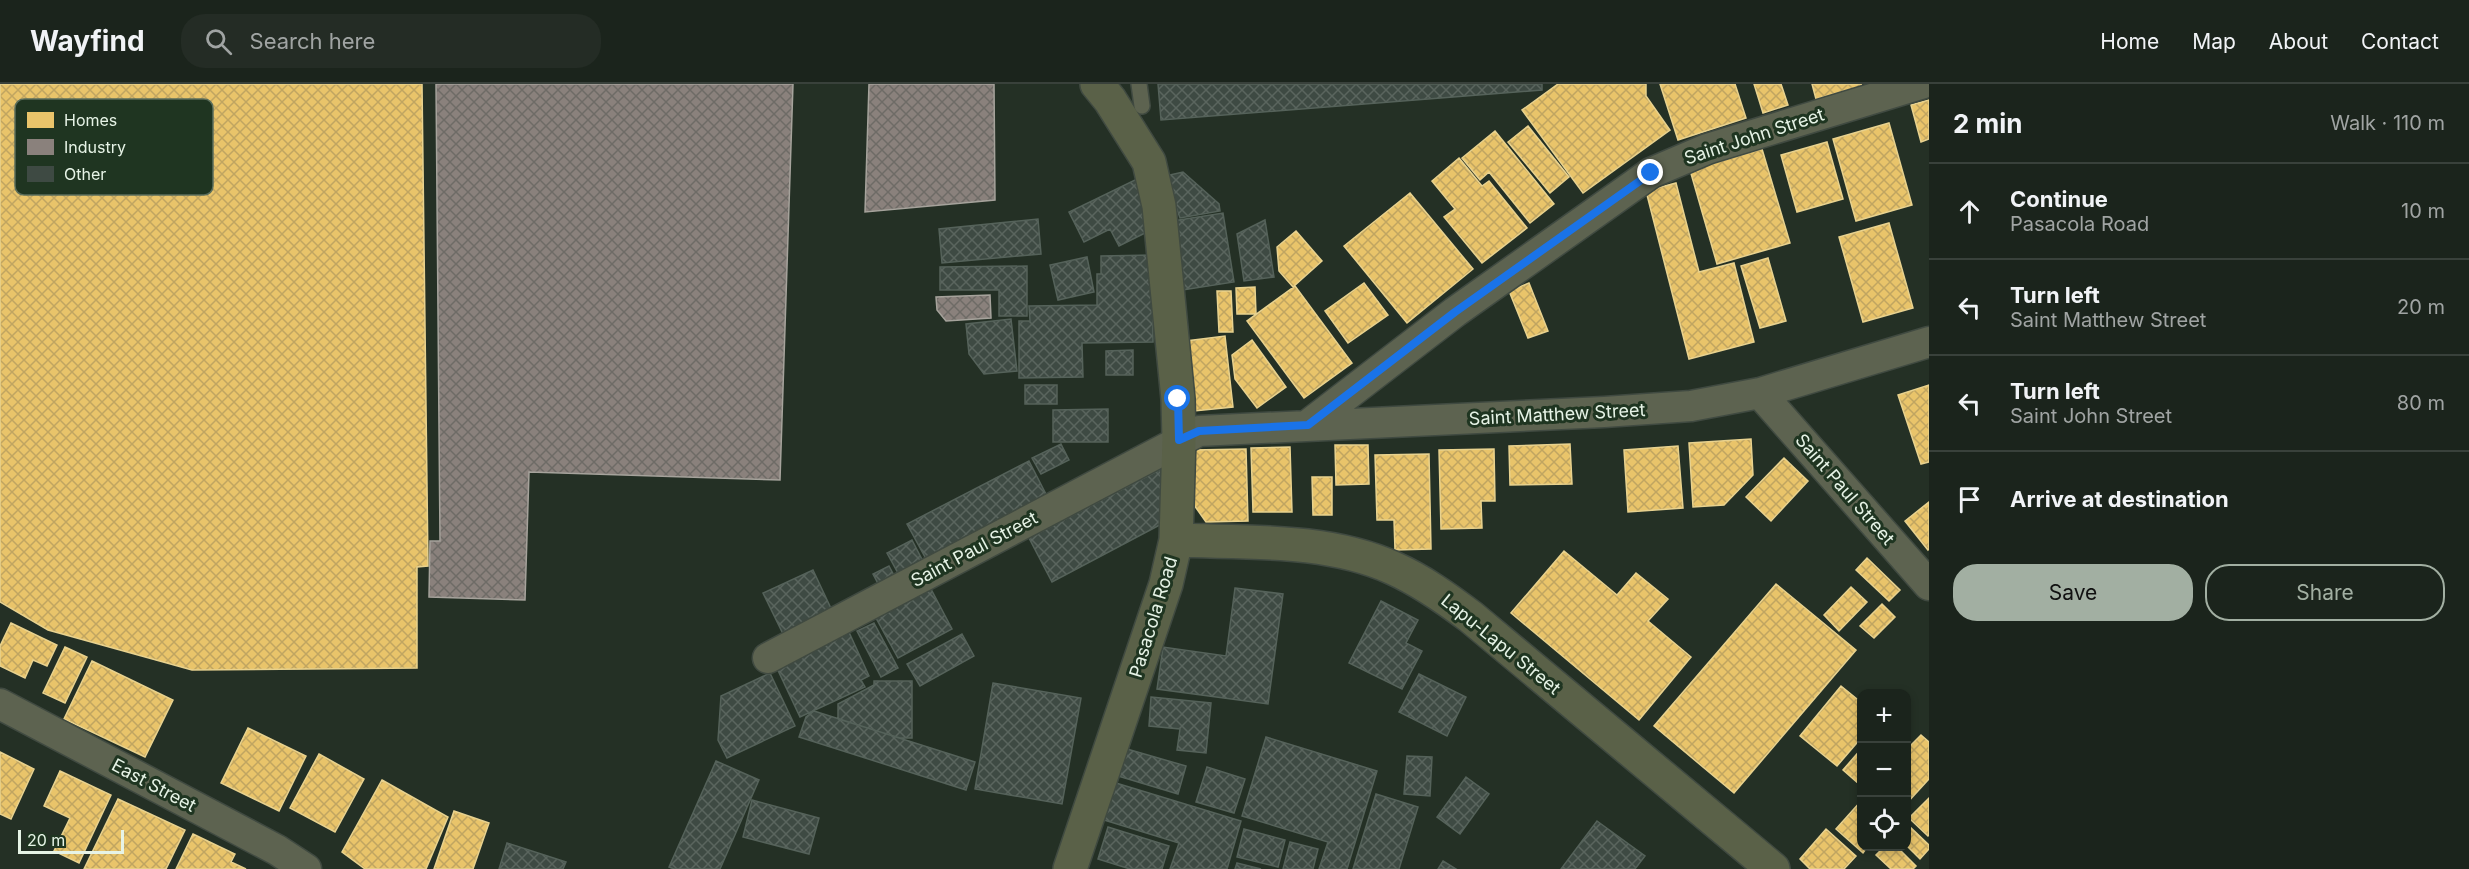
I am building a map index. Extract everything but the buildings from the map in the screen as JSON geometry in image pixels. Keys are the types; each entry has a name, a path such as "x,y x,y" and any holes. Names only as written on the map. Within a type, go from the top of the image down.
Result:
{"street":[{"name":"Pasacola Road","path":"1070,869 1166,584 1176,540 1178,399 1159,206 1149,162 1110,100 1097,84"},
{"name":"Saint John Street","path":"1308,425 1455,312 1651,173 1707,149 1921,84"},
{"name":"Saint Matthew Street","path":"1179,440 1199,431 1691,406 1760,393 1929,342"},
{"name":"Saint Paul Street","path":"1760,393 1929,585"},
{"name":"Saint Paul Street","path":"768,658 1179,440"},
{"name":"Lapu-Lapu Street","path":"1176,540 1294,545 1349,554 1392,567 1431,587 1471,617 1773,869"},
{"name":"East Street","path":"0,704 277,850 306,869"}],"lane":[{"path":"1139,84 1142,106"}],"route":[{"path":"1178,399 1179,440 1199,431 1308,425 1455,312 1651,173"}]}
